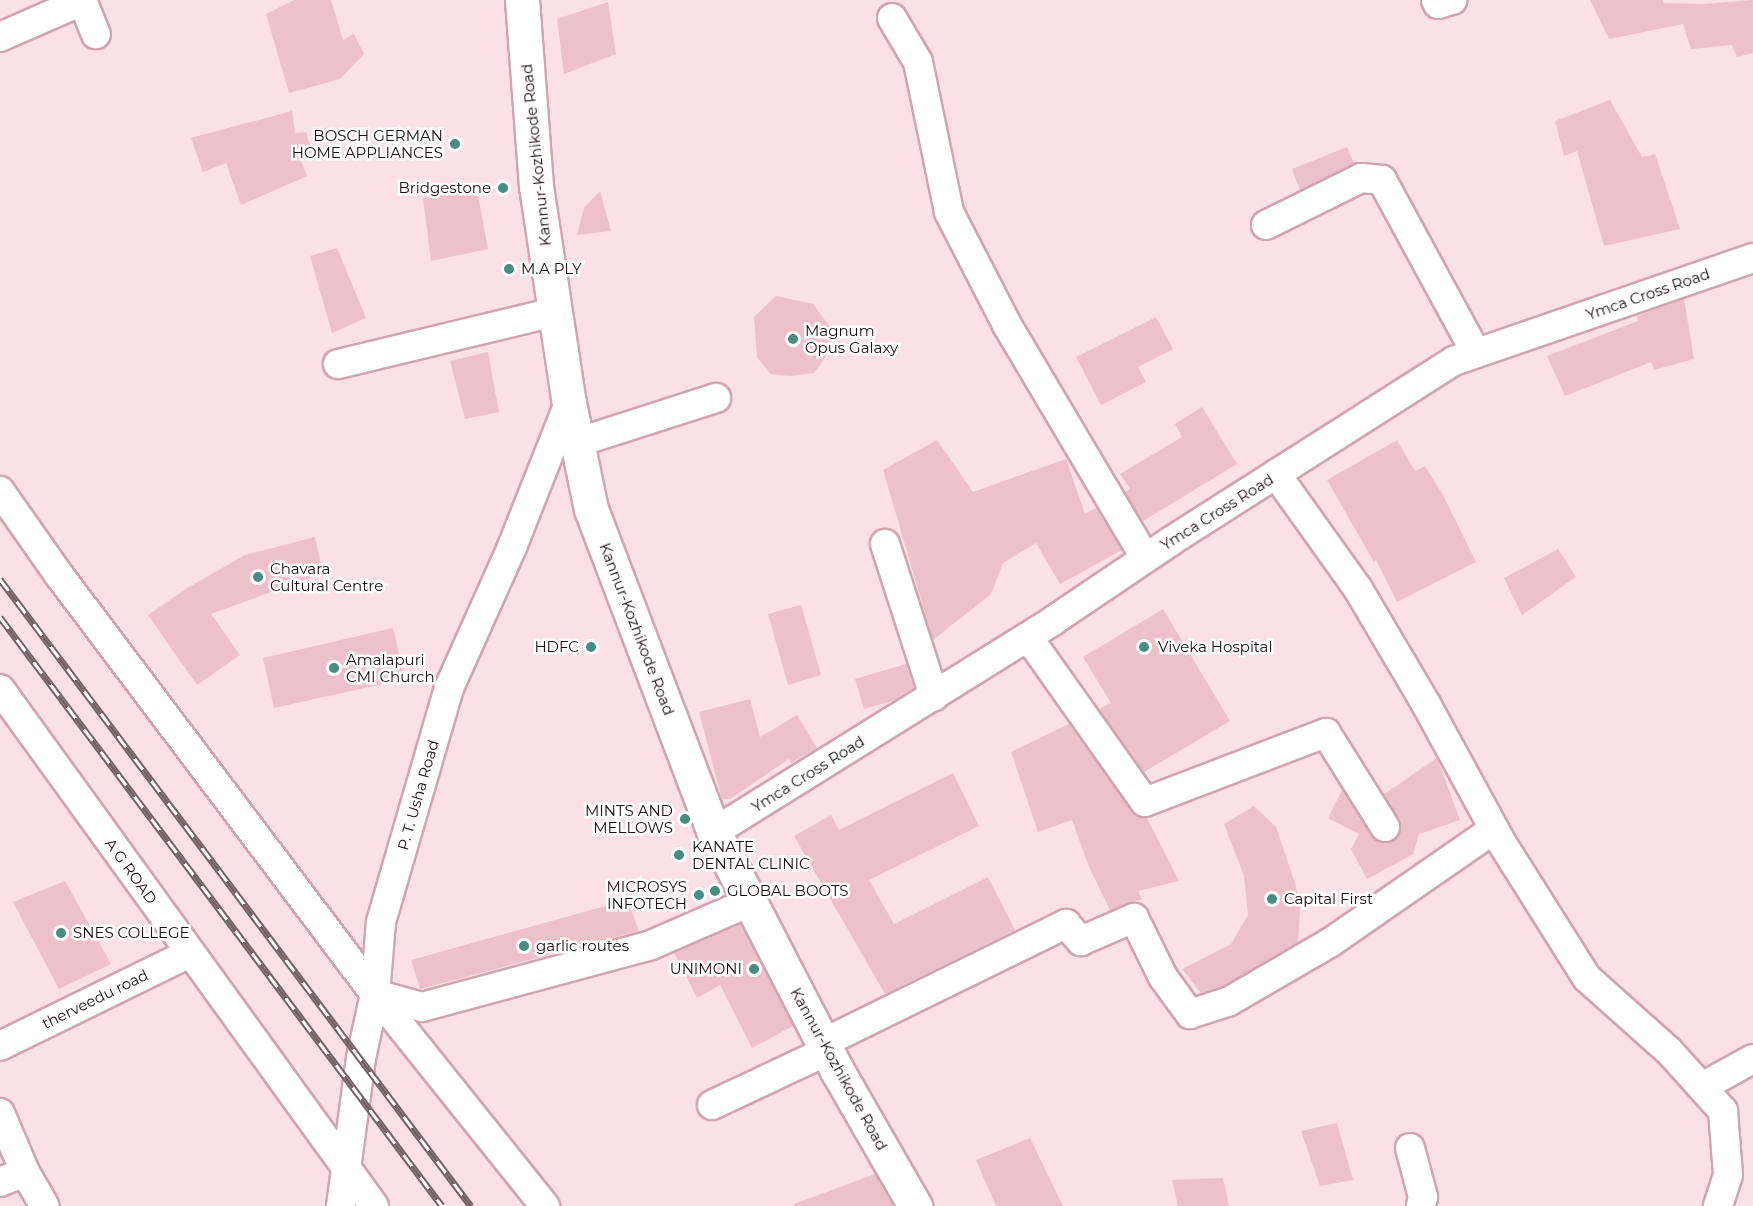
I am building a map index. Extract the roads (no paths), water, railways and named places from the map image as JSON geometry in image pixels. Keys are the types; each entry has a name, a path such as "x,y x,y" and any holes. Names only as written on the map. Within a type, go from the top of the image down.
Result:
{"main road":[{"name":"Kannur-Kozhikode Road","path":"522,0 536,186 569,403 579,442 591,509 714,832 825,1047 915,1206"}],"street":[{"path":"0,37 82,0 96,34"},
{"path":"1436,0 1438,4 1452,0"},
{"path":"892,18 918,62 949,212 1007,325 1145,557"},
{"path":"1266,225 1361,178 1382,180 1476,353"},
{"name":"Ymca Cross Road","path":"714,832 1028,637 1145,557 1454,361 1753,258"},
{"path":"338,364 555,312"},
{"path":"579,442 716,398"},
{"name":"P. T. Usha Road","path":"341,1206 361,1058 375,994 381,922 449,688 512,547 569,403"},
{"path":"1276,474 1358,590 1426,704 1494,830 1587,978 1669,1051 1723,1111 1728,1175 1718,1206"},
{"path":"0,491 59,576 375,994 545,1206"},
{"path":"885,544 934,696"},
{"path":"1028,637 1145,802 1326,733 1385,827"},
{"name":"A G ROAD","path":"0,689 374,1206"},
{"path":"712,1105 1066,924 1081,941 1134,918 1163,978 1190,1014 1228,1002 1331,942 1494,830"},
{"path":"375,994 422,1007 651,945 750,902"},
{"name":"therveedu road","path":"0,1046 190,953"},
{"path":"1702,1088 1753,1059"},
{"path":"0,1113 12,1177 45,1206"},
{"path":"1410,1148 1423,1197 1421,1206"}],"railway":[{"path":"0,579 471,1206"},
{"path":"0,617 442,1206"}],"place":[{"name":"BOSCH GERMAN HOME APPLIANCES","path":"455,144"},
{"name":"Bridgestone","path":"503,188"},
{"name":"M.A PLY","path":"509,269"},
{"name":"Magnum Opus Galaxy","path":"793,339"},
{"name":"Chavara Cultural Centre","path":"258,577"},
{"name":"HDFC","path":"591,647"},
{"name":"Viveka Hospital","path":"1144,647"},
{"name":"Amalapuri CMI Church","path":"334,668"},
{"name":"MINTS AND MELLOWS","path":"685,819"},
{"name":"KANATE DENTAL CLINIC","path":"679,855"},
{"name":"GLOBAL BOOTS","path":"715,891"},
{"name":"MICROSYS INFOTECH","path":"699,895"},
{"name":"Capital First","path":"1272,899"},
{"name":"SNES COLLEGE","path":"61,933"},
{"name":"garlic routes","path":"524,946"},
{"name":"UNIMONI","path":"754,969"}]}
